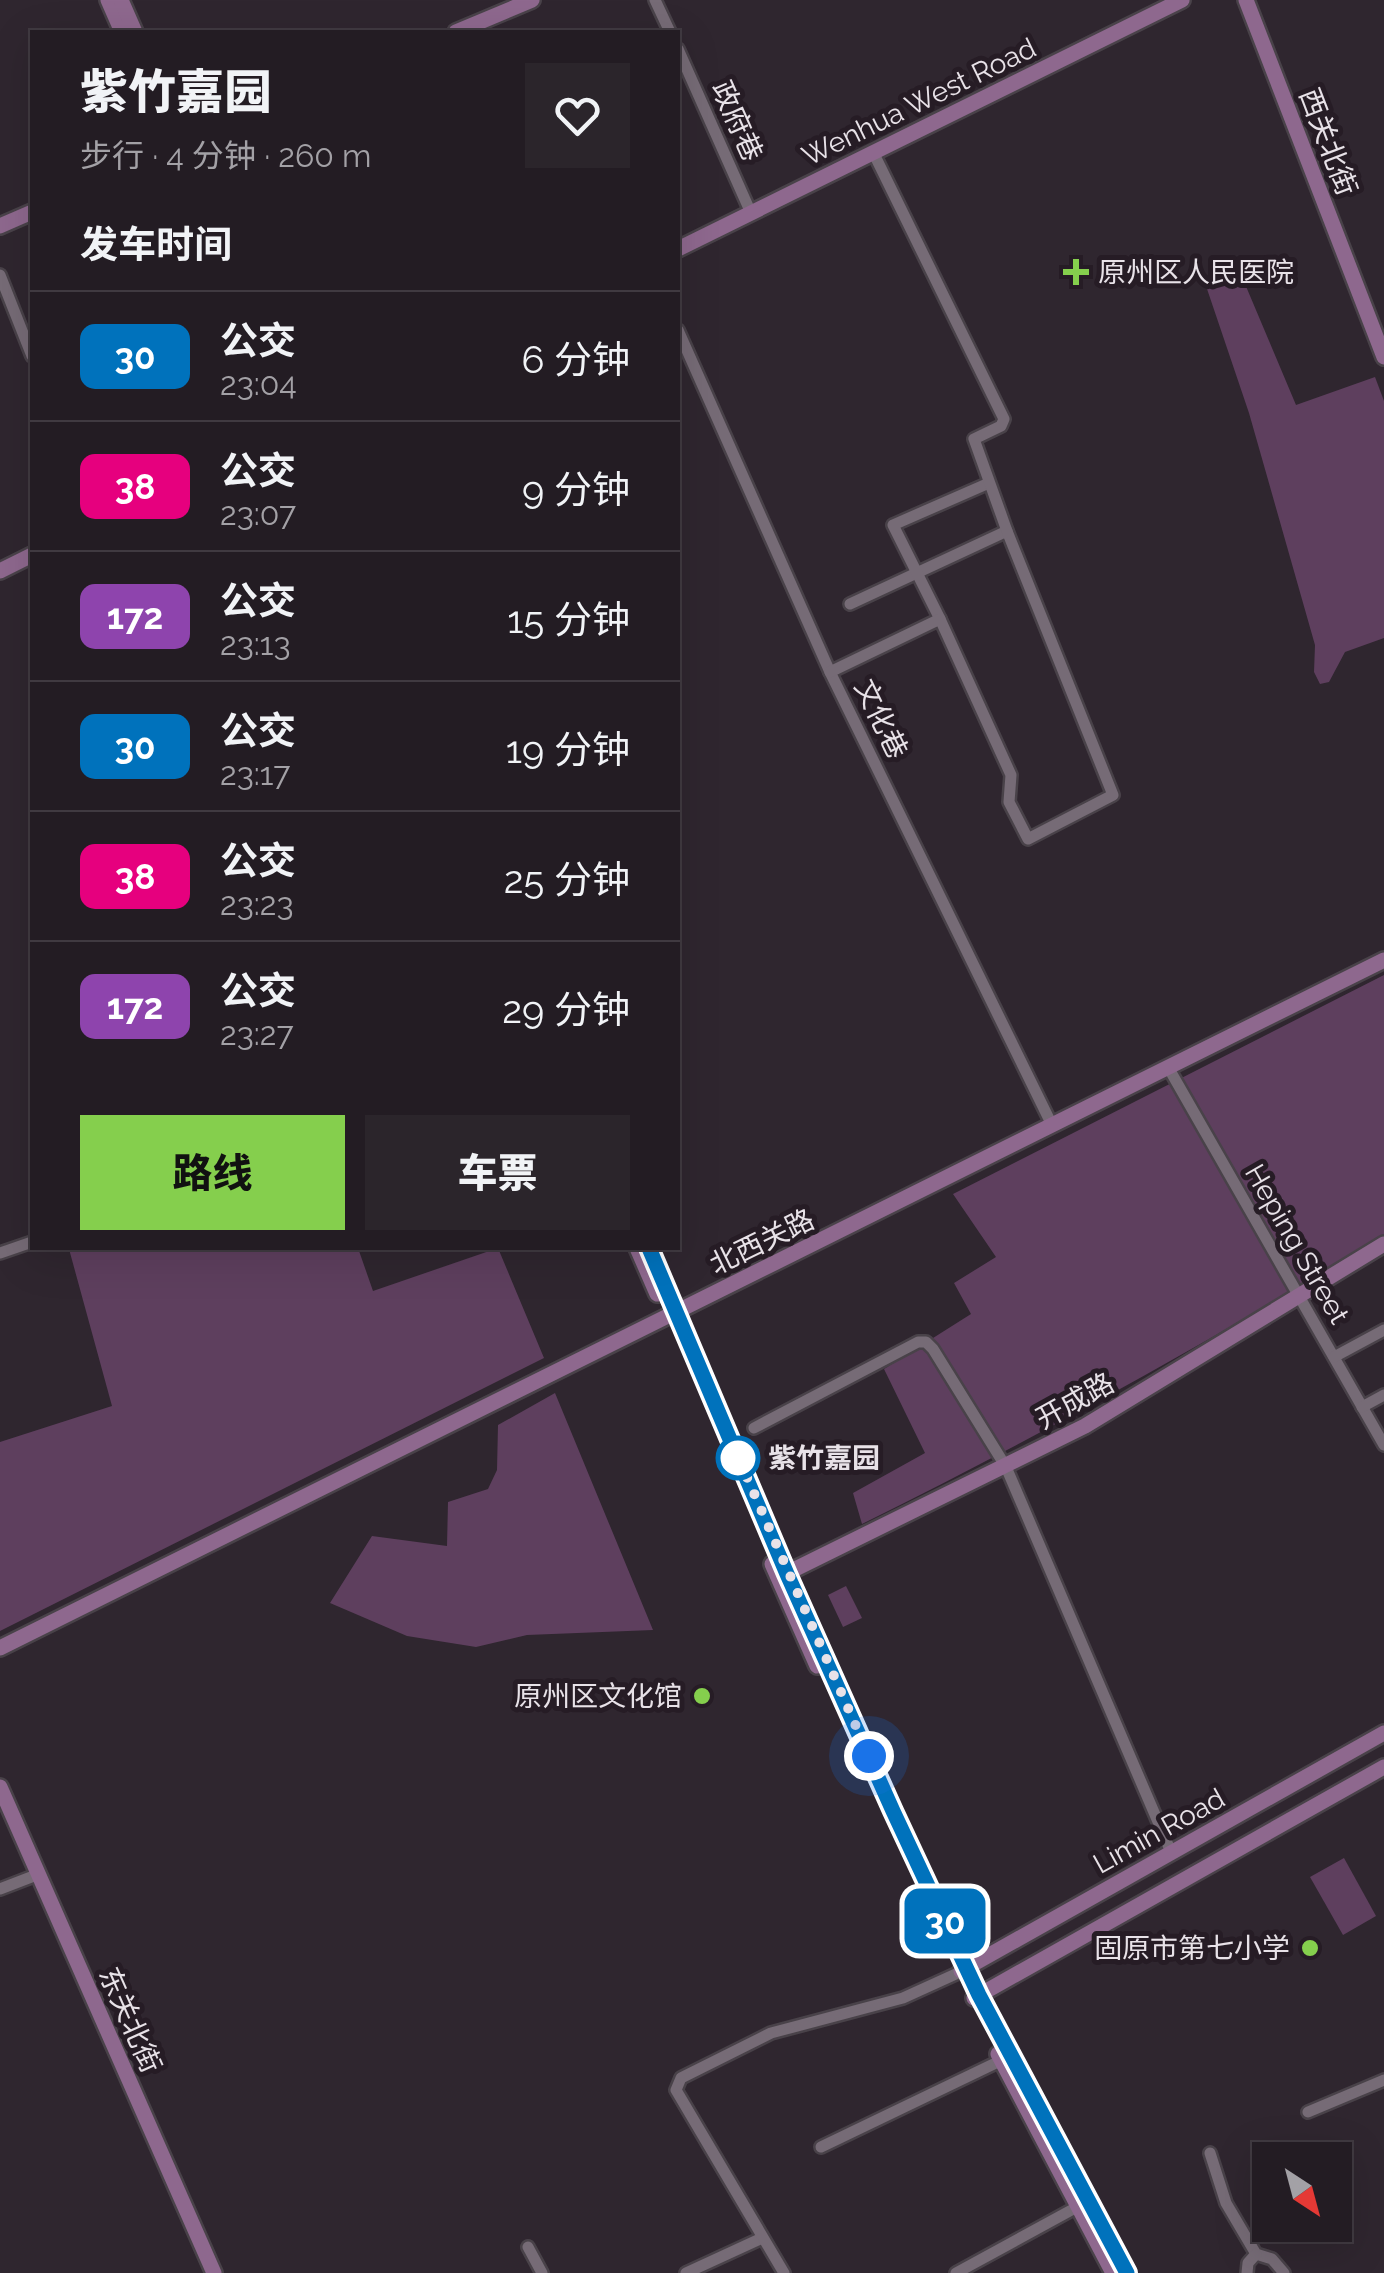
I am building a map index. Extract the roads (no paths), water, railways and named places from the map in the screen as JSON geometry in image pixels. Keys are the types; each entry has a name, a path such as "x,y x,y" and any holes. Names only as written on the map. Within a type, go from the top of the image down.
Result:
{"street":[{"path":"108,0 121,30"},
{"path":"122,0 134,30"},
{"path":"461,30 532,0"},
{"path":"656,0 669,30"},
{"name":"Wenhua West Road","path":"680,248 749,208 1160,0"},
{"name":"Wenhua West Road","path":"680,237 873,152 1182,0"},
{"name":"西关北街","path":"1246,0 1384,357"},
{"name":"政府巷","path":"680,54 749,208"},
{"path":"873,152 1004,419 1001,426 974,439 1113,795 1028,840 1008,802 1012,775 893,525 989,483"},
{"path":"0,226 30,213"},
{"path":"0,274 30,351"},
{"name":"文化巷","path":"680,334 830,672 1052,1125"},
{"path":"850,604 1007,531"},
{"path":"0,571 30,556"},
{"path":"0,581 30,567"},
{"path":"830,672 940,619"},
{"name":"北西关路","path":"0,1648 1384,960"},
{"name":"Heping Street","path":"1168,1067 1384,1445"},
{"path":"0,1253 30,1243"},
{"name":"开成路","path":"783,1576 1085,1426 1384,1244"},
{"path":"638,1250 672,1314"},
{"path":"650,1250 672,1314 783,1576 1002,2060 1113,2273"},
{"path":"1334,1357 1384,1330"},
{"path":"754,1428 918,1342 926,1342 1006,1467 1171,1852"},
{"path":"1362,1407 1384,1395"},
{"name":"Limin Road","path":"962,1970 1384,1733"},
{"path":"1351,1751 1366,1777"},
{"name":"Limin Road","path":"975,1998 1384,1767"},
{"name":"东关北街","path":"0,1787 203,2273"},
{"name":"东关北街","path":"0,1812 34,1876 214,2273"},
{"path":"0,1889 34,1876"},
{"path":"784,2273 676,2090 681,2078 772,2033 903,1998 962,1970"},
{"path":"975,1998 1127,2273"},
{"path":"820,2146 1002,2060"},
{"path":"1308,2112 1384,2080"},
{"path":"1210,2153 1226,2203 1256,2254 1272,2259 1284,2273"},
{"path":"956,2273 1077,2207"},
{"path":"686,2273 762,2238"},
{"path":"528,2247 542,2273"},
{"path":"1247,2273 1248,2263 1256,2254"}],"place":[{"name":"原州区人民医院","path":"1076,272"},
{"name":"紫竹嘉园","path":"738,1458"},
{"name":"原州区文化馆","path":"702,1696"},
{"name":"固原市第七小学","path":"1310,1948"}]}
